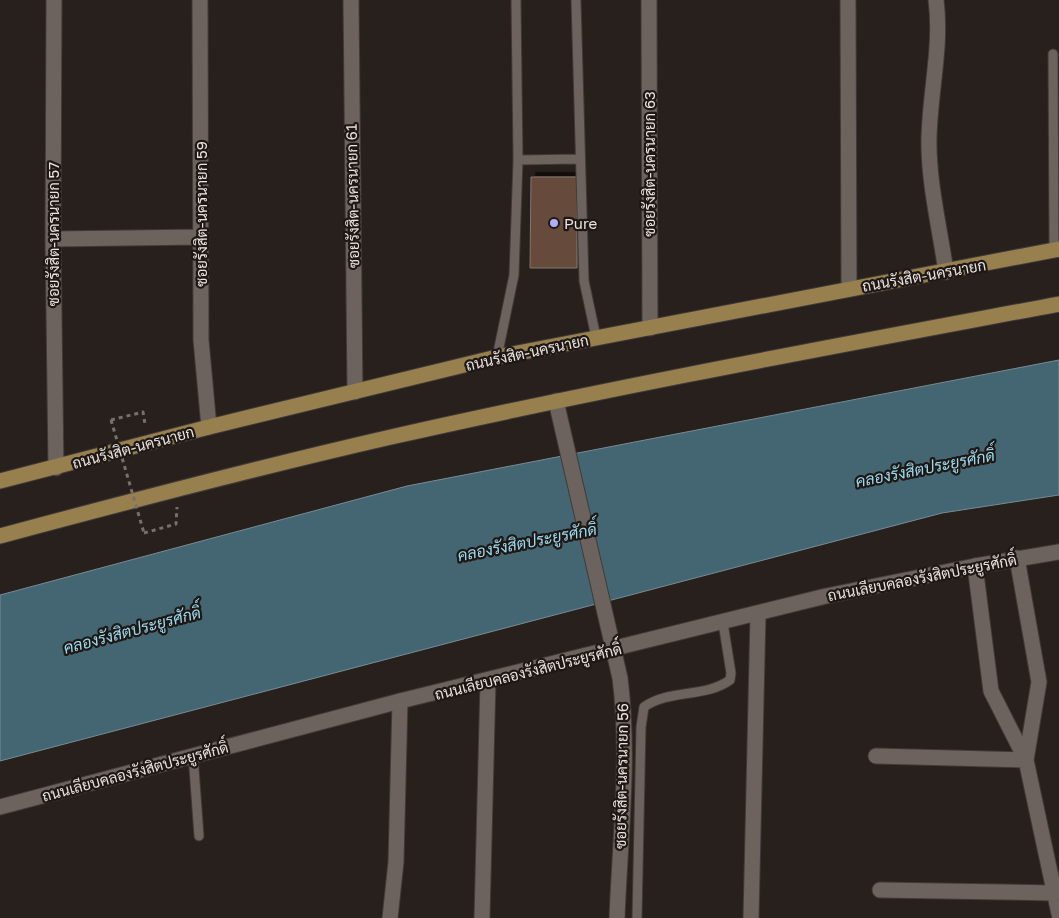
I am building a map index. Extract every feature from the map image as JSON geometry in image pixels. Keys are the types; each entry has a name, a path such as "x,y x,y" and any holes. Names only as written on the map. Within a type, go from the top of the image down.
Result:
{"main road":[{"name":"ถนนรังสิต-นครนายก","path":"0,481 209,427 497,357 1056,250"},
{"path":"0,536 177,489 391,437 556,401 1059,304"}],"street":[{"name":"ซอยรังสิต-นครนายก 57","path":"54,0 53,239 56,468"},
{"name":"ซอยรังสิต-นครนายก 59","path":"200,0 201,340 209,427"},
{"name":"ซอยรังสิต-นครนายก 61","path":"351,0 355,392"},
{"name":"ซอยรังสิต-นครนายก 63","path":"649,0 650,328"},
{"path":"848,0 850,289"},
{"path":"936,0 940,26 929,140 946,272"},
{"path":"53,239 200,238"},
{"name":"ซอยรังสิต-นครนายก 56","path":"556,401 620,678 624,713 617,918"},
{"name":"ถนนเลียบคลองรังสิตประยูรศักดิ์","path":"0,807 400,701 488,681 612,644 724,623 826,596 1017,558 1059,552"},
{"path":"1017,558 1039,682 1026,760"},
{"path":"975,566 991,691 1026,760 1059,914"},
{"path":"751,918 758,614"},
{"path":"482,918 488,681"},
{"path":"390,918 396,862 400,701"},
{"path":"876,756 1026,760"},
{"path":"880,890 1055,893"}],"lane":[{"path":"497,357 514,274 518,160 516,0"},
{"path":"576,0 584,282 596,337"},
{"path":"1053,54 1056,250"},
{"path":"518,160 580,159"},
{"path":"637,918 644,707 660,698 717,687 730,680 731,672 724,623"},
{"path":"193,755 199,836"}],"path":[{"path":"149,442 142,412 111,420 144,533 176,524 177,489"}],"water":[{"name":"คลองรังสิตประยูรศักดิ์","path":"1059,360 1059,495 942,513 0,761 0,595 407,486"}],"building":[{"name":"Pure","path":"531,177 577,177 577,268 530,268"}],"place":[{"name":"Pure","path":"554,223"}]}
